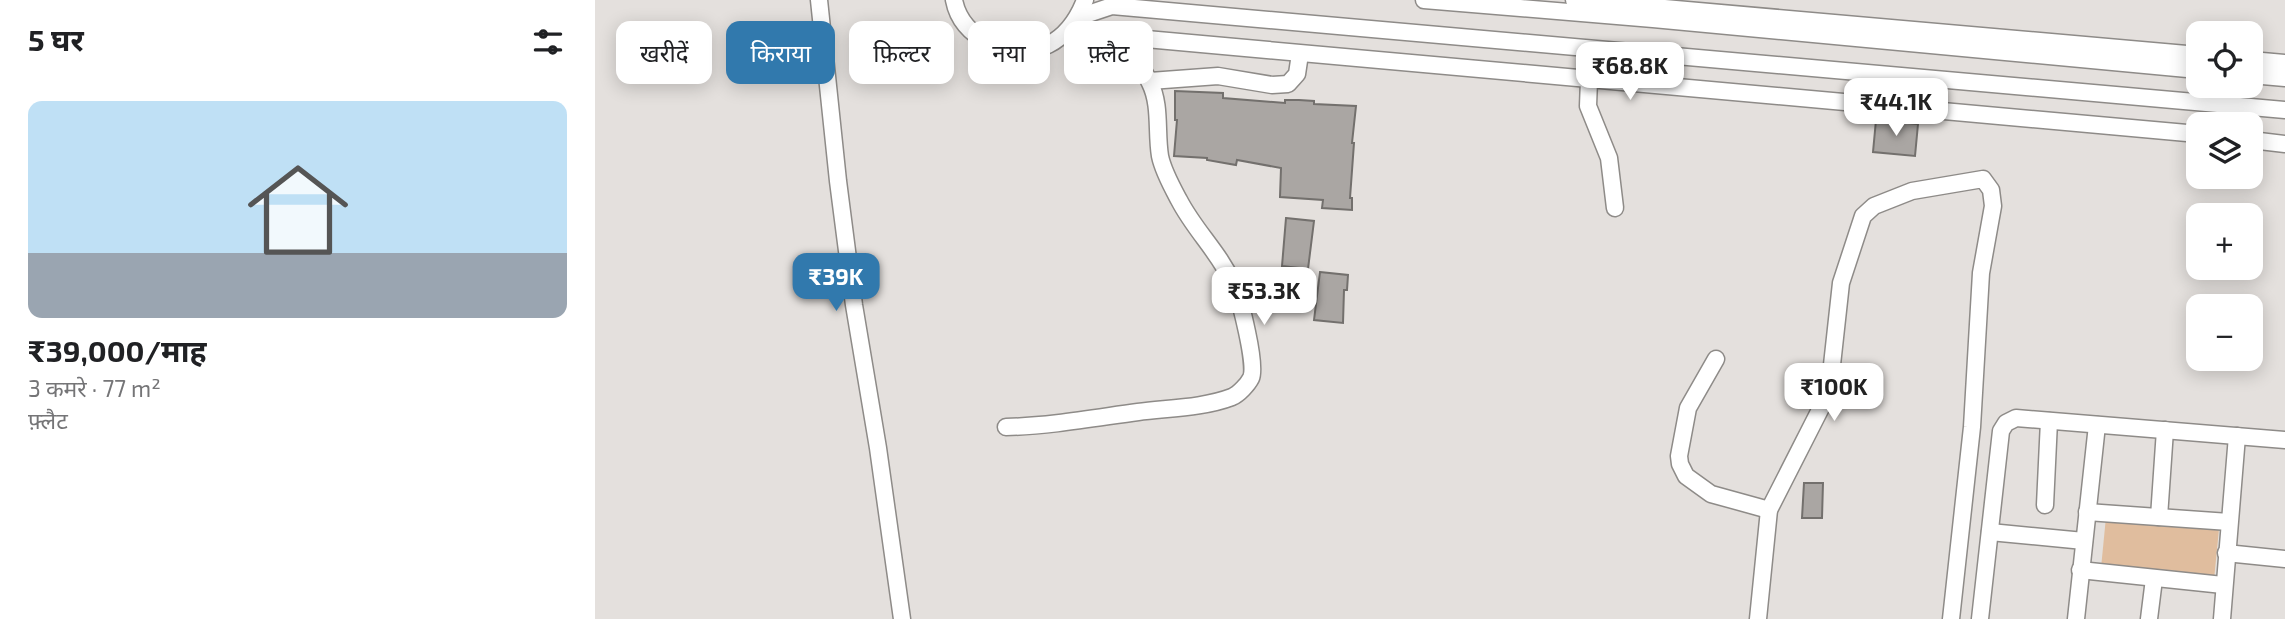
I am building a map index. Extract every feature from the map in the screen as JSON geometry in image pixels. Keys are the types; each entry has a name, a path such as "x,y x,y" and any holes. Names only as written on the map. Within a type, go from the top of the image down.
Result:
{"street":[{"path":"819,0 854,305 879,448 902,619"},
{"path":"954,0 957,12 977,38 1006,51 1031,51 1051,44 1064,34"},
{"path":"1076,21 1085,0"},
{"path":"1424,0 1761,15 2186,68"},
{"path":"1574,0 2186,54"},
{"path":"1076,21 1112,6 2285,110"},
{"path":"1153,40 2186,133"},
{"path":"1153,80 1218,76 1272,85 1288,84 1297,74 1300,54"},
{"path":"2263,61 2285,63"},
{"path":"2263,76 2285,78"},
{"path":"1589,80 1588,106 1609,158 1615,208"},
{"path":"1006,427 1169,410 1236,395 1251,377 1249,345 1234,285 1220,257 1179,201 1162,163 1156,101 1151,84"},
{"path":"2263,141 2285,144"},
{"path":"1758,619 1769,510 1827,396 1841,283 1863,216 1874,206 1912,191 1975,179 1983,180 1991,190 1993,206 1982,272 1972,428 1951,619"},
{"path":"1716,359 1688,408 1679,456 1680,464 1686,476 1711,494 1769,510"},
{"path":"1993,415 2285,440"},
{"path":"1980,619 2001,432 2006,423 2016,418"},
{"path":"2045,505 2049,421"},
{"path":"2076,619 2097,425"},
{"path":"2159,517 2165,430"},
{"path":"2222,619 2237,436"},
{"path":"2087,512 2229,522"},
{"path":"1990,532 2084,541"},
{"path":"2226,553 2285,559"},
{"path":"2080,570 2223,585"},
{"path":"2149,619 2154,579"}],"shaded area":[{"path":"2106,517 2219,529 2214,580 2101,568"}],"building":[{"path":"1175,91 1223,93 1223,98 1285,103 1285,100 1299,100 1314,101 1314,104 1356,106 1352,143 1352,210 1322,208 1323,200 1280,197 1281,168 1237,160 1236,165 1207,158 1174,156 1177,120"},
{"path":"1876,120 1918,124 1915,156 1873,152"},
{"path":"1286,218 1314,221 1308,269 1282,266"},
{"path":"1320,272 1348,275 1347,290 1344,290 1343,323 1314,320"},
{"path":"1804,483 1823,483 1822,518 1802,518"}]}
